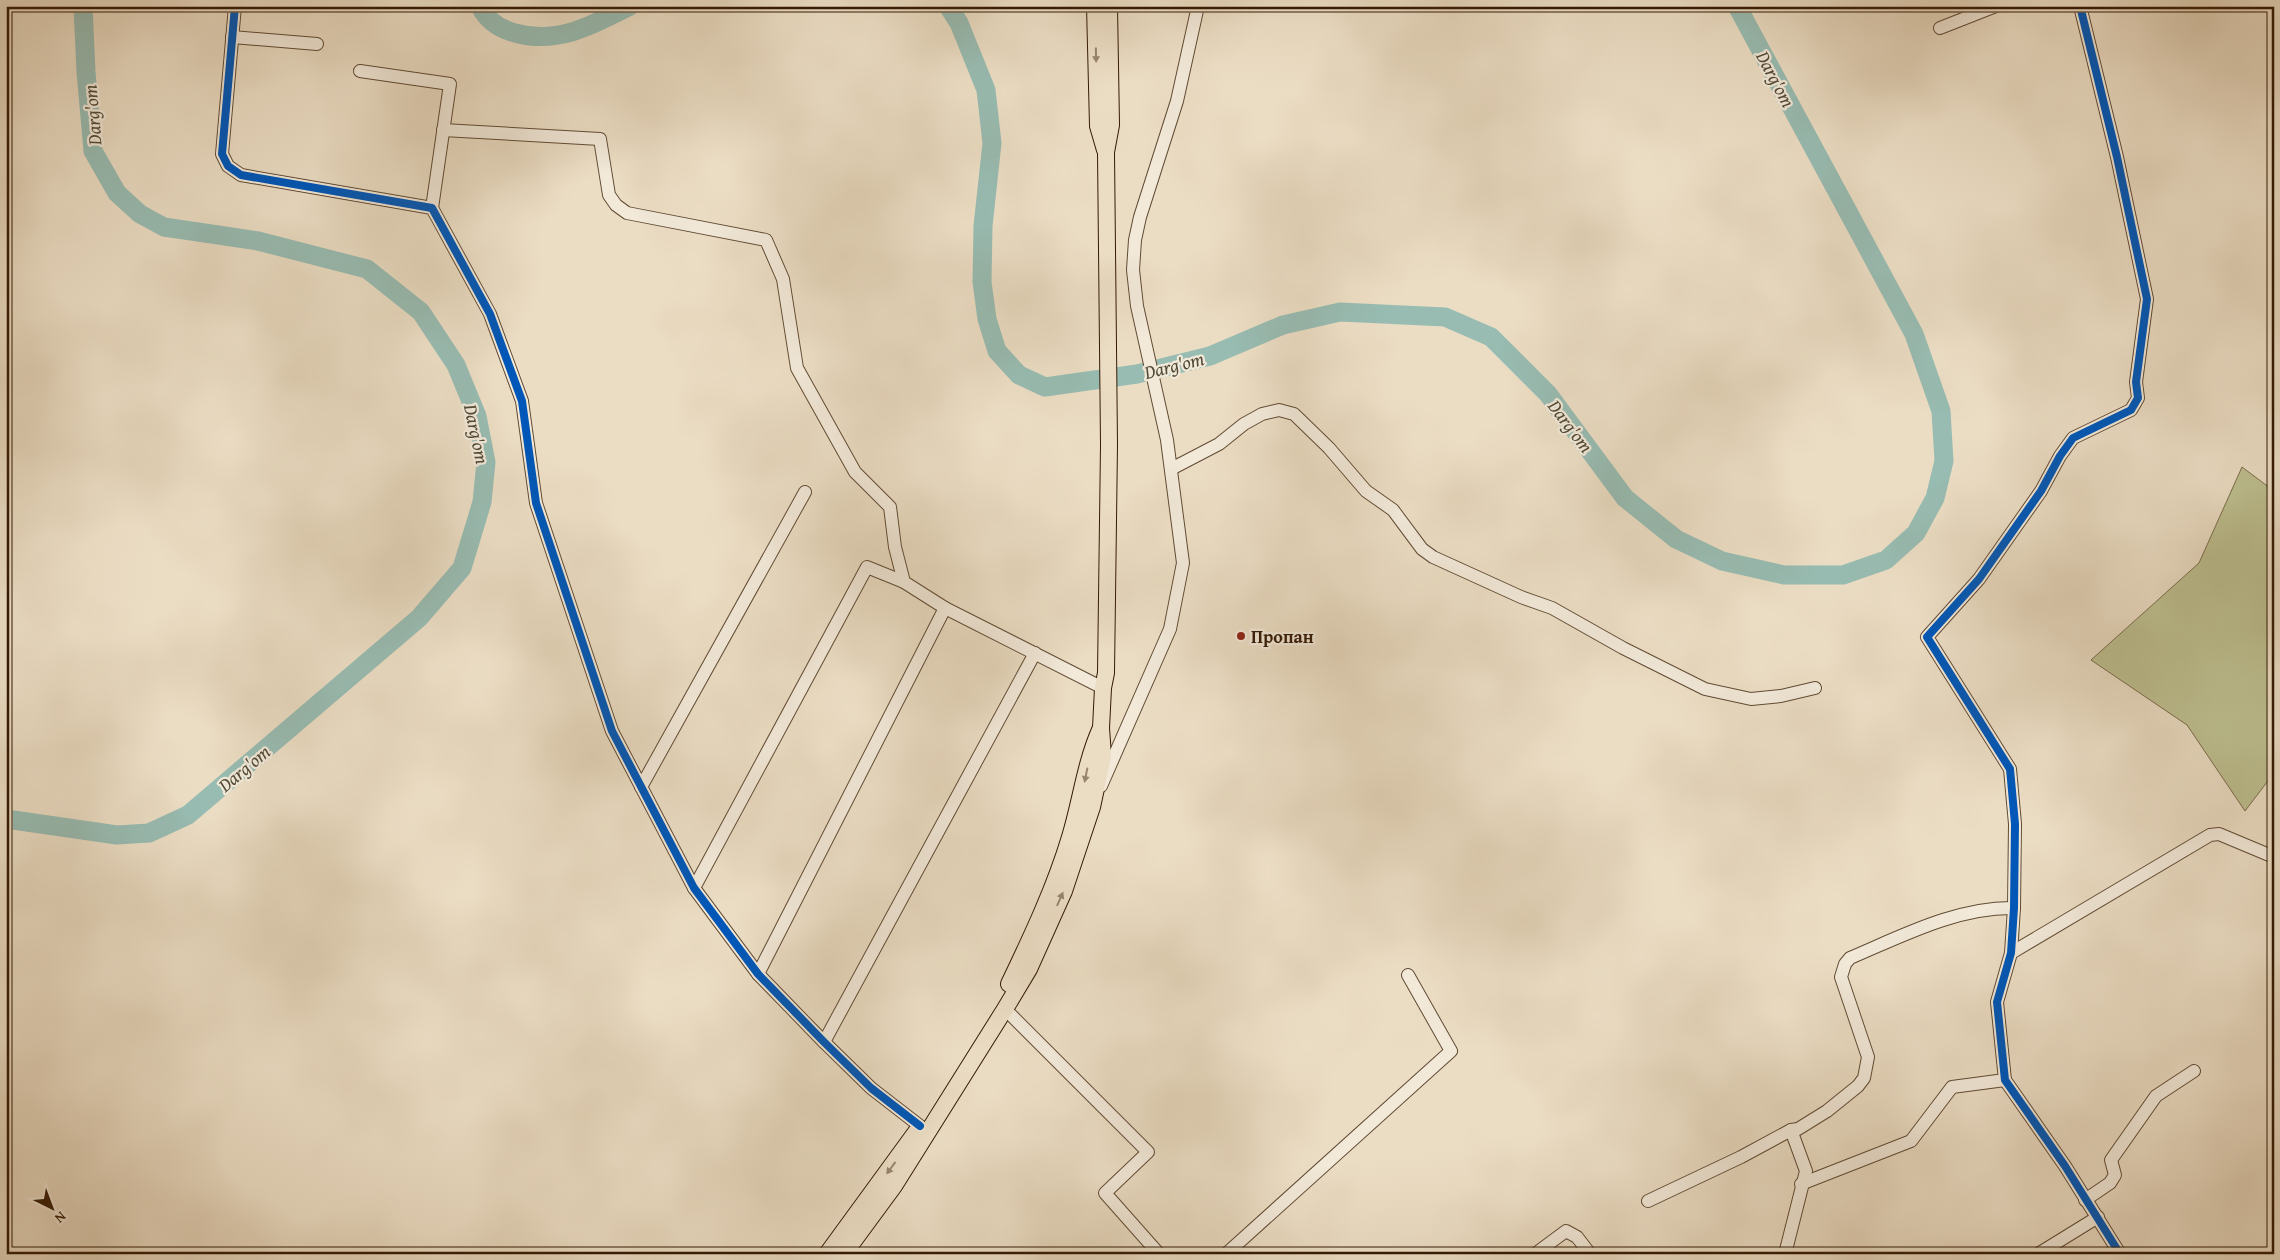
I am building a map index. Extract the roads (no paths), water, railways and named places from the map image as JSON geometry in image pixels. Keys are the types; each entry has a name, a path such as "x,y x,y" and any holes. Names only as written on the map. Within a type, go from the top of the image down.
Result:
{"main road":[{"path":"1095,6 1098,126 1106,152"},
{"path":"844,1254 894,1186 1029,969 1064,891 1092,807 1103,756 1101,728 1103,688 1106,673 1109,445 1106,152 1111,125 1108,6"},
{"path":"826,1254 920,1126 996,1009 1025,951 1064,855 1080,804 1090,752 1101,728"}],"street":[{"path":"235,6 222,154 228,166 241,175 432,208"},
{"path":"1092,807 1170,629 1183,563 1168,440 1137,306 1133,270 1135,240 1148,191 1177,101 1198,6"},
{"path":"1940,28 1996,6"},
{"path":"2080,6 2117,157 2147,300 2136,382 2138,398 2131,410 2073,438 2060,456 2041,491 1979,579 1927,637 2010,768 2015,824 2014,908 2011,954 1997,1002 2005,1080 2065,1166 2120,1254"},
{"path":"232,37 317,44"},
{"path":"360,71 450,84 432,208 490,314 522,401 536,503 612,731 694,888 758,974 872,1088 920,1126"},
{"path":"443,130 600,139 609,194 616,205 626,213 766,240 784,279 797,368 855,472 890,507 895,547 904,582"},
{"path":"1171,470 1219,444 1244,424 1262,414 1279,410 1294,414 1329,448 1366,491 1393,510 1422,549 1433,557 1522,598 1552,608 1623,648 1705,689 1751,699 1781,696 1815,688"},
{"path":"641,787 805,492"},
{"path":"694,888 867,566 904,582 945,608 1103,688"},
{"path":"758,974 945,608"},
{"path":"824,1042 1035,653"},
{"path":"2011,954 2210,835 2219,834 2274,857"},
{"path":"1648,1201 1791,1130 1798,1129 1827,1111 1858,1086 1864,1078 1868,1057 1840,977 1845,964 1850,958 1930,923 1995,907 2014,908"},
{"path":"1226,1254 1451,1051 1408,975"},
{"path":"1005,1009 1148,1152 1106,1193 1159,1254"},
{"path":"2085,1200 2110,1183 2115,1175 2111,1160 2156,1096 2194,1071"},
{"path":"1801,1184 1910,1141 1952,1087 2005,1080"},
{"path":"1785,1254 1801,1184 1806,1171 1791,1130"},
{"path":"2038,1254 2098,1217"},
{"path":"1535,1254 1566,1231 1577,1236 1590,1254"}],"waterway":[{"name":"Darg'om","path":"6,819 117,835 149,833 188,815 419,618 462,568 482,502 486,462 477,416 456,365 421,312 367,269 258,241 164,227 140,214 117,193 93,151 86,72 83,6"},
{"name":"Darg'om","path":"480,6 494,24 504,29 530,36 545,37 560,35 588,26 630,6"},
{"name":"Darg'om","path":"948,6 959,23 986,90 992,143 983,226 982,282 987,319 997,351 1019,375 1045,387 1137,374 1210,356 1283,325 1340,312 1445,317 1491,337 1548,394 1625,498 1676,539 1722,561 1784,575 1843,575 1886,560 1916,533 1935,498 1944,461 1941,411 1914,334 1737,6"}],"place":[{"name":"Пропан","path":"1241,636"}]}
